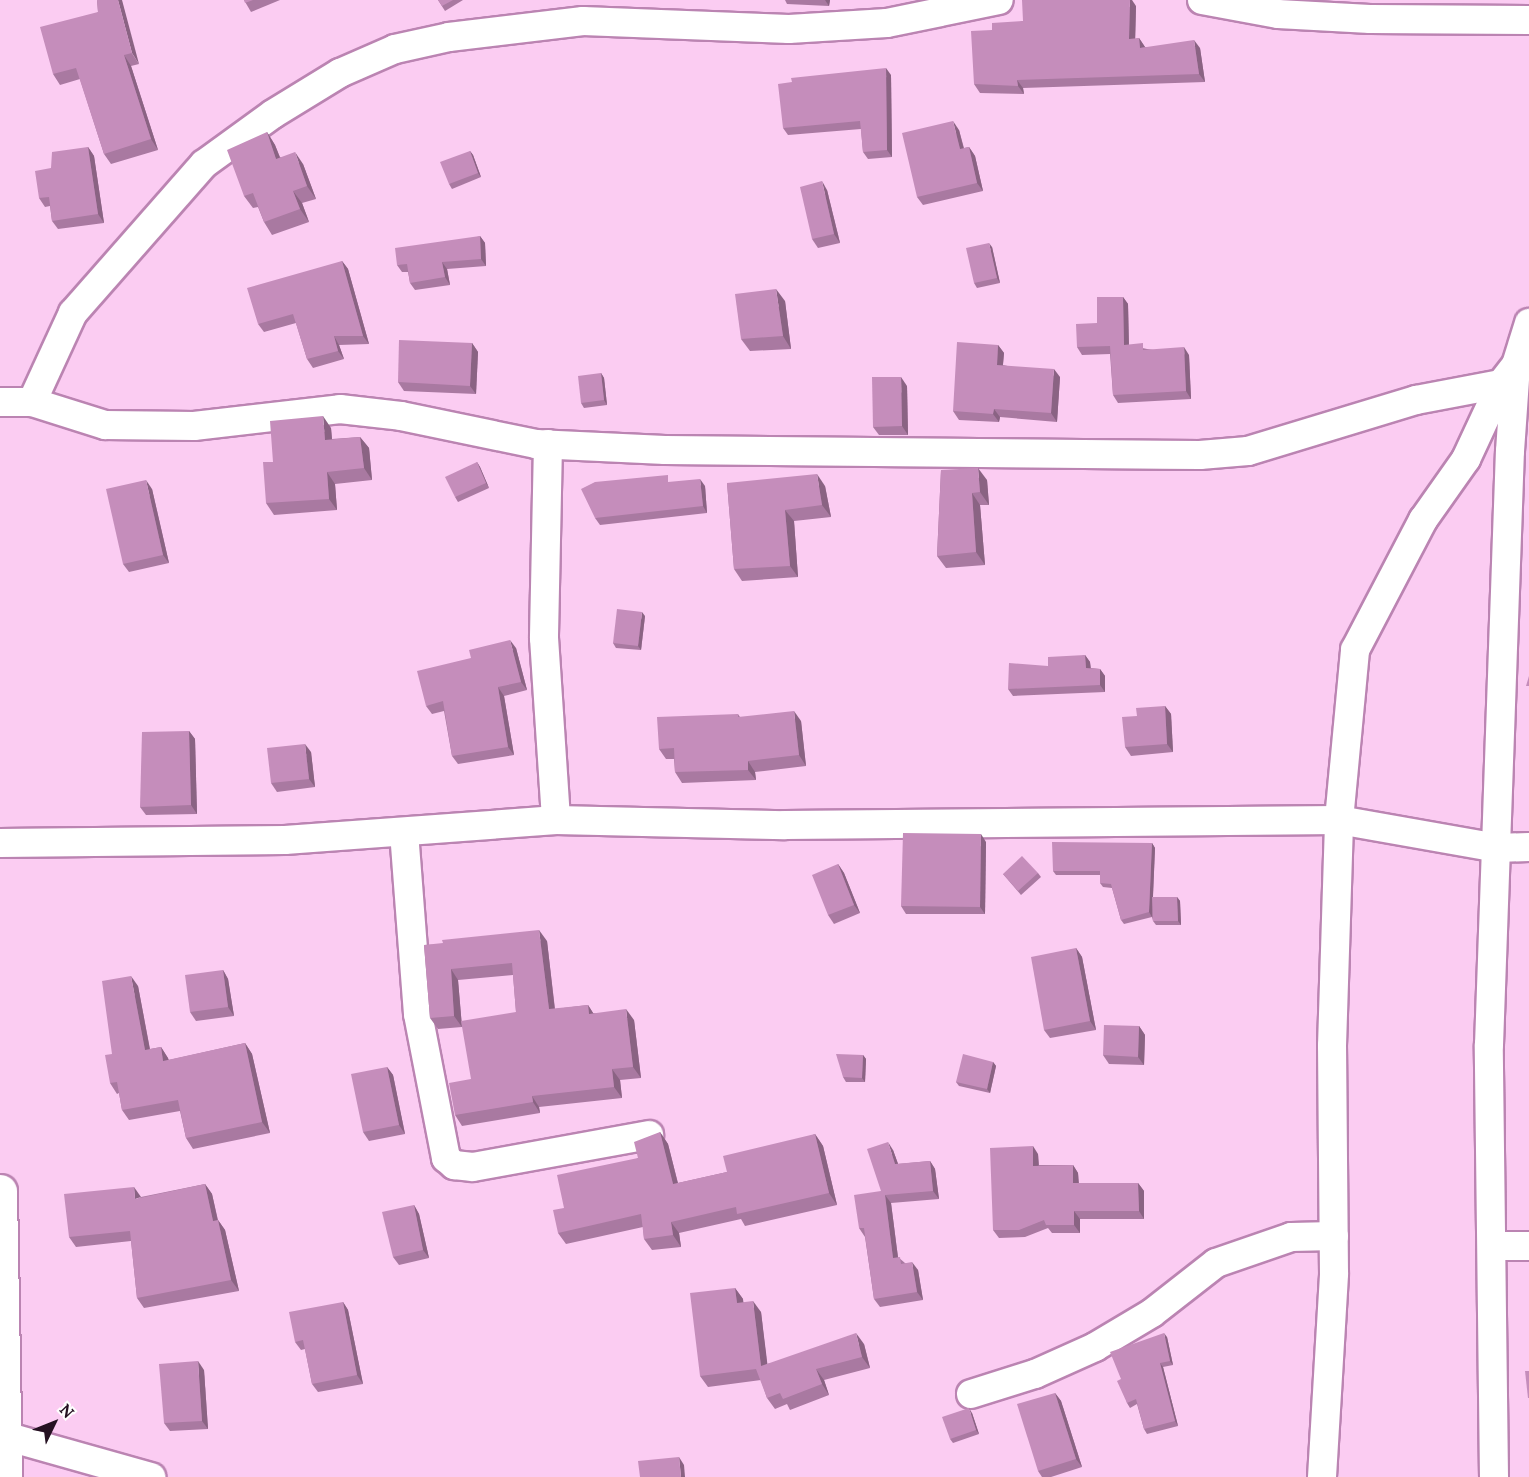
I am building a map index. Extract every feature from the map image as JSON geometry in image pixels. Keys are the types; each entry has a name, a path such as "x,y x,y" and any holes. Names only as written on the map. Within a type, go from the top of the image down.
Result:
{"street":[{"path":"32,402 73,313 204,164 273,114 340,73 395,48 552,12 583,21 789,29 887,23 999,0"},
{"path":"1202,0 1278,14 1370,19 1529,20"},
{"path":"1322,1477 1334,1236 1332,1046 1339,820 1355,650 1423,520 1466,459 1508,374 1529,323"},
{"path":"0,402 32,402 105,425 194,426 340,409 548,444 887,454 1200,455 1248,451 1508,374"},
{"path":"1494,1477 1489,1046 1498,848 1510,452 1508,374"},
{"path":"548,444 544,638 556,820"},
{"path":"0,843 285,840 556,820 785,825 1339,820 1498,848 1529,847"},
{"path":"404,832 418,1014 446,1158 454,1165 473,1167 650,1135"},
{"path":"0,1191 6,1477"},
{"path":"971,1394 1035,1374 1095,1347 1152,1313 1216,1263 1291,1237 1334,1236"},
{"path":"1493,1246 1529,1246"},
{"path":"5,1436 151,1477"}],"building":[{"path":"97,0 118,0 132,53 124,55 151,139 104,154 76,68 53,74 40,27 98,12"},
{"path":"438,0 453,0 442,6"},
{"path":"1022,0 1130,0 1129,39 1139,38 1140,48 1194,40 1199,74 1017,80 1018,86 974,84 971,31 992,30 992,23 1023,21"},
{"path":"886,68 887,150 863,152 860,121 783,128 778,84 792,82 791,78"},
{"path":"953,121 960,149 969,147 977,183 917,197 902,133"},
{"path":"267,132 276,159 295,152 307,186 293,191 300,209 264,222 253,193 244,196 227,150"},
{"path":"88,147 98,214 52,221 49,197 39,198 35,171 51,168 52,152"},
{"path":"470,151 478,173 449,184 440,162"},
{"path":"822,181 834,234 812,239 800,187"},
{"path":"480,236 481,259 442,262 445,277 410,283 407,264 397,265 395,248"},
{"path":"989,243 997,278 974,283 966,248"},
{"path":"342,261 363,336 334,336 338,351 307,359 293,314 258,324 247,288"},
{"path":"776,289 783,336 741,339 735,294"},
{"path":"1097,297 1123,297 1124,345 1143,343 1143,350 1184,347 1186,391 1113,395 1110,346 1077,347 1076,324 1097,323"},
{"path":"399,340 472,343 470,386 398,382"},
{"path":"957,342 998,345 997,365 1054,369 1051,413 994,409 993,414 953,411"},
{"path":"601,373 604,400 581,403 578,376"},
{"path":"872,377 901,377 902,426 873,427"},
{"path":"323,416 325,440 360,437 364,468 327,472 329,499 266,503 263,462 273,462 270,421"},
{"path":"477,462 486,483 455,497 445,477"},
{"path":"978,468 980,492 972,493 976,552 937,556 941,470"},
{"path":"817,474 822,505 785,510 790,566 734,569 727,483"},
{"path":"668,475 668,482 700,479 703,506 595,518 581,489 595,482"},
{"path":"146,480 163,555 123,564 106,489"},
{"path":"617,609 642,612 638,646 613,643"},
{"path":"510,640 521,682 498,687 508,747 452,756 443,701 426,706 417,671 471,658 469,650"},
{"path":"1085,655 1086,668 1100,669 1100,685 1008,689 1009,663 1048,666 1048,657"},
{"path":"1165,706 1167,744 1125,747 1122,717 1137,716 1136,708"},
{"path":"794,711 799,755 748,761 748,770 675,772 674,748 659,749 657,717 738,714 738,717"},
{"path":"189,731 191,805 140,807 142,732"},
{"path":"305,744 309,779 271,783 267,748"},
{"path":"903,833 981,834 980,907 901,906"},
{"path":"1052,842 1152,843 1149,912 1121,920 1111,884 1100,883 1100,871 1053,871"},
{"path":"1022,856 1038,873 1018,891 1003,874"},
{"path":"838,864 854,905 828,915 812,875"},
{"path":"1152,897 1177,897 1178,921 1153,921"},
{"path":"539,930 549,1009 588,1005 589,1014 626,1009 633,1067 612,1069 614,1087 532,1096 533,1102 455,1115 449,1083 471,1079 461,1021 516,1012 512,963 451,969 454,1016 430,1018 424,945 443,943 442,940"},
{"path":"1076,948 1090,1021 1044,1030 1031,957"},
{"path":"223,970 228,1007 190,1012 185,975"},
{"path":"131,976 145,1050 161,1047 163,1061 245,1043 262,1122 186,1138 178,1100 122,1110 117,1082 110,1083 105,1055 112,1054 102,981"},
{"path":"1104,1025 1139,1026 1138,1057 1103,1055"},
{"path":"836,1054 863,1055 862,1078 843,1077"},
{"path":"963,1054 993,1062 987,1089 956,1082"},
{"path":"387,1067 399,1125 363,1132 351,1074"},
{"path":"660,1132 673,1184 727,1172 723,1156 815,1134 829,1193 737,1214 736,1207 671,1222 673,1235 644,1239 641,1214 558,1233 553,1210 564,1208 557,1175 638,1158 634,1142"},
{"path":"888,1142 895,1164 930,1161 933,1191 885,1195 893,1258 900,1257 901,1264 912,1262 917,1292 874,1299 864,1228 859,1228 854,1195 881,1191 867,1149"},
{"path":"1033,1146 1033,1166 1073,1165 1073,1183 1138,1183 1139,1211 1074,1211 1074,1225 1046,1225 1044,1220 1019,1230 993,1230 990,1148"},
{"path":"205,1184 213,1221 218,1220 231,1280 137,1298 130,1231 69,1237 64,1194 134,1187 135,1199"},
{"path":"414,1205 423,1250 393,1257 382,1212"},
{"path":"735,1288 737,1303 753,1301 761,1366 856,1333 862,1357 816,1369 822,1384 783,1399 780,1393 767,1398 756,1369 700,1376 690,1293"},
{"path":"343,1302 357,1375 312,1384 303,1340 295,1342 289,1312"},
{"path":"1164,1333 1170,1361 1160,1363 1175,1421 1144,1429 1136,1399 1127,1403 1117,1381 1121,1379 1110,1352"},
{"path":"198,1361 202,1421 164,1423 159,1364"},
{"path":"1525,1371 1529,1371 1529,1398 1528,1398"},
{"path":"1055,1393 1076,1459 1038,1471 1017,1404"},
{"path":"969,1408 976,1430 950,1439 942,1417"},
{"path":"679,1457 681,1477 640,1477 638,1461"}]}
